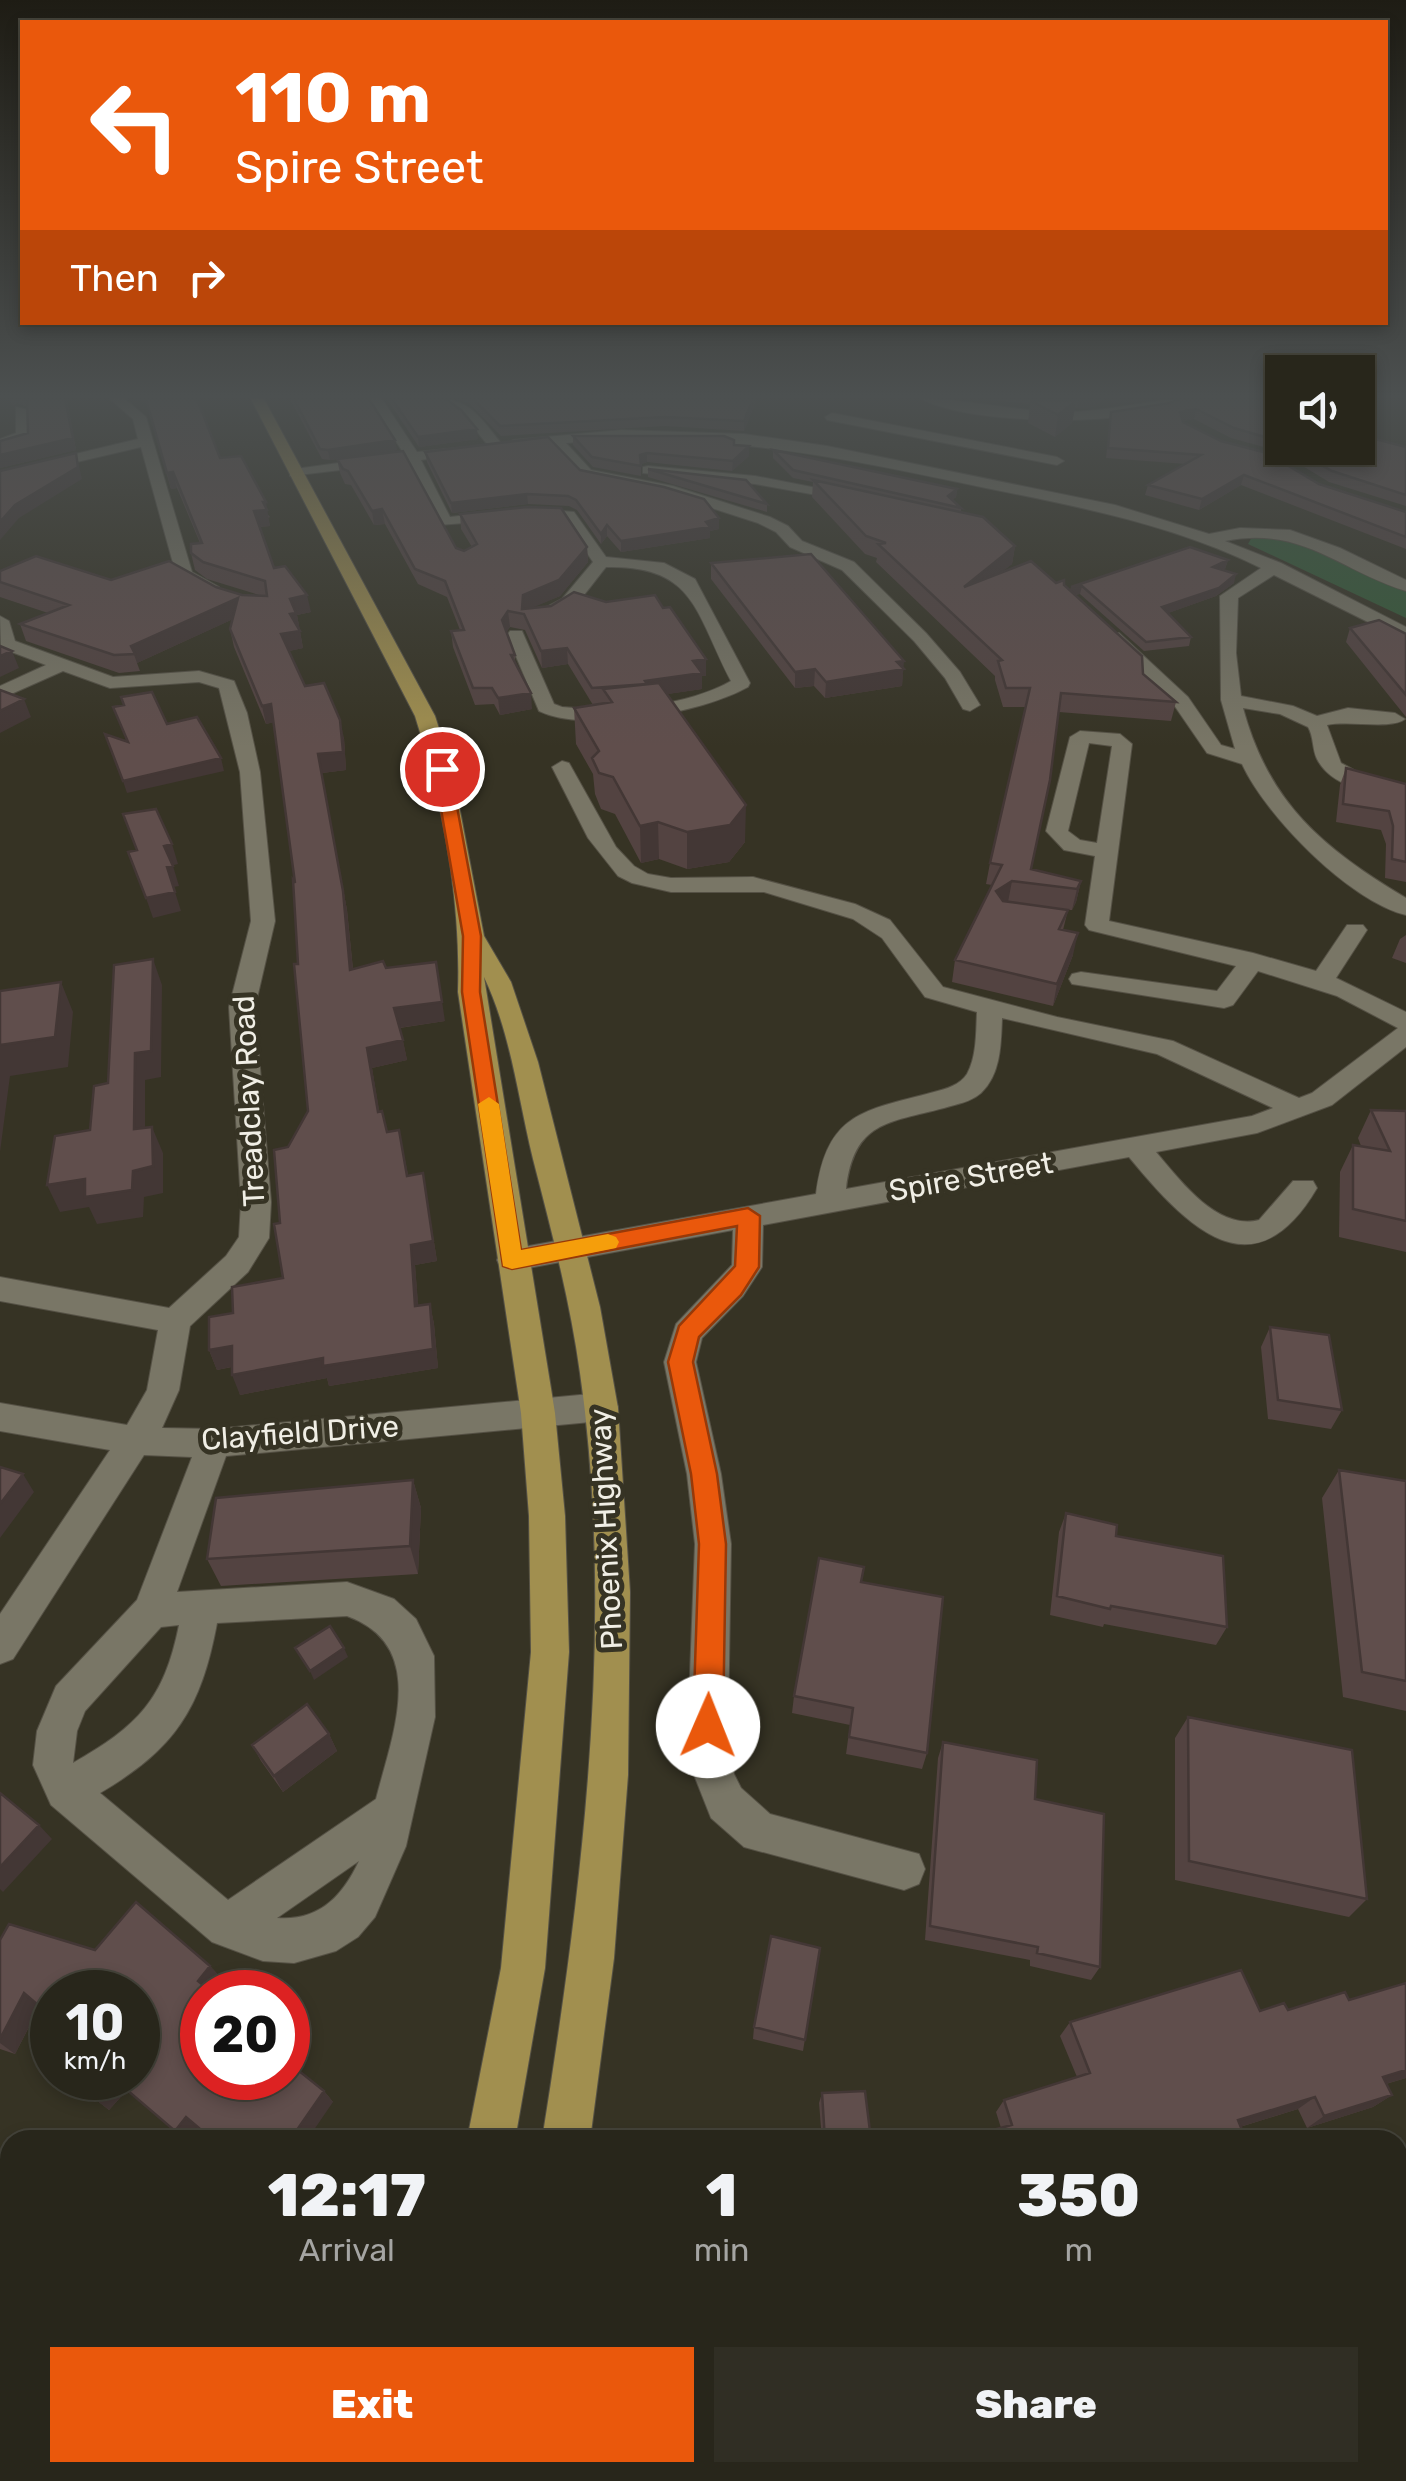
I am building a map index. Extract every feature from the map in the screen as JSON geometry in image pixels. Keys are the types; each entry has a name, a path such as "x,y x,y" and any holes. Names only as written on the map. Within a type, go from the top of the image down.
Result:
{"main road":[{"name":"Phoenix Highway","path":"317,515 425,716 442,769 472,936 471,992 538,1413 548,1516 550,1652 524,1968 494,2130"},
{"name":"Phoenix Highway","path":"472,936 489,958 520,1053 571,1250 601,1407 612,1554 611,1748 590,1989 568,2130"}],"street":[{"path":"168,515 184,574 199,586 230,596"},
{"path":"442,515 449,528 519,515"},
{"path":"564,515 569,515 600,562"},
{"path":"749,515 782,529 796,544 848,566 920,637 953,676 970,706"},
{"path":"1131,515 1210,539 1275,567 1406,634"},
{"path":"1156,521 1161,515"},
{"path":"1210,539 1255,530 1288,532 1316,540 1406,586"},
{"path":"532,618 568,604 600,562"},
{"path":"516,635 546,707 561,716 601,715 721,695 741,683 689,583 661,566 600,562"},
{"path":"1275,567 1229,596 1231,700 1247,759 1272,804 1308,841 1406,908"},
{"name":"Treadclay Road","path":"0,621 7,644 127,685 188,676 214,678 227,686 236,708 251,777 264,921 261,939 244,978 242,1007 256,1202 254,1238 218,1284 175,1320"},
{"path":"1099,625 1169,688 1214,749 1247,759"},
{"path":"0,693 61,665"},
{"path":"1231,700 1314,722 1322,732 1327,759 1338,770 1374,786 1406,793"},
{"path":"1314,722 1348,714 1395,719"},
{"path":"1108,851 1066,843 1057,831 1080,736 1112,738 1122,744 1108,851 1088,924 1253,960 1321,982 1406,1022"},
{"path":"562,767 612,857 626,872 642,879 687,886 758,884 866,915 884,925 920,982 934,992 990,1009 1164,1047 1298,1108"},
{"path":"1321,982 1354,930"},
{"path":"1081,978 1224,1000 1253,960"},
{"path":"830,1201 840,1146 857,1124 885,1112 956,1095 974,1084 986,1049 990,1009"},
{"name":"Spire Street","path":"512,1260 1257,1124 1322,1099 1406,1034"},
{"path":"1137,1148 1200,1215 1217,1226 1236,1231 1264,1231 1278,1222 1303,1188"},
{"path":"748,1216 747,1267 688,1333 680,1362 704,1474 713,1544 708,1726 714,1775 726,1803 759,1832 904,1870"},
{"path":"0,1290 175,1320 164,1390 138,1440 0,1646"},
{"name":"Clayfield Drive","path":"0,1418 138,1440 214,1443 601,1407"},
{"path":"152,1610 347,1599 370,1604 406,1628 417,1665 415,1700 375,1882 360,1906 308,1942 257,1940 227,1927 65,1791 53,1765 56,1732 70,1698 152,1610 214,1443"},
{"path":"65,1791 124,1757 159,1728 184,1690 201,1608"},
{"path":"227,1927 393,1812"}],"green space":[{"path":"1269,535 1304,543 1406,589 1406,618 1248,544 1252,537"}],"building":[{"path":"190,515 255,515 274,568 285,566 307,595 290,599 296,613 290,614 300,631 281,634 305,686 324,683 340,720 343,752 318,754 343,891 350,970 383,961 386,968 436,962 442,1002 394,1008 403,1040 367,1048 378,1112 382,1111 387,1132 399,1130 407,1176 423,1173 433,1241 411,1245 415,1306 430,1304 433,1349 323,1366 323,1358 232,1375 232,1346 209,1350 209,1317 233,1313 232,1287 283,1278 274,1224 280,1223 274,1150 288,1147 308,1111 294,964 298,964 293,880 295,883 271,704 262,706 230,629 238,598 131,646 135,654 114,655 20,624 69,605 0,582 0,571 36,556 111,580 169,561 216,587 242,595 267,596 265,581 203,562 191,553 191,544 202,543"},
{"path":"385,515 438,515 456,548 464,551 477,544 460,515 566,515 587,547 559,580 523,595 522,609 551,606 574,592 606,602 655,595 663,608 670,607 706,659 693,661 702,673 645,681 647,684 592,688 567,648 541,651 524,614 508,611 502,620 515,655 511,655 531,693 498,698 492,688 473,688 451,631 464,630 445,581 415,569"},
{"path":"587,515 716,515 719,518 706,522 710,527 621,541 607,525 601,534"},
{"path":"846,515 983,517 1015,546 964,587 1031,561 1056,583 1064,580 1064,585 1142,656 1143,674 1176,702 1061,693 1050,780 1031,869 1081,881 1077,889 1012,881 996,891 1003,901 1068,910 1059,929 1078,933 1057,984 955,960 1002,865 990,863 1030,688 1006,688 998,661 1002,660 878,544 886,543 866,536"},
{"path":"1348,515 1406,515 1406,537"},
{"path":"1190,547 1228,560 1213,567 1236,574 1219,588 1162,607 1191,637 1146,642 1082,586 1071,587"},
{"path":"811,554 904,661 897,662 904,669 826,682 815,669 795,672 711,563"},
{"path":"1379,620 1406,634 1406,695 1350,628"},
{"path":"659,683 746,805 730,825 687,832 658,822 640,826 613,777 599,773 592,758 599,751 574,708 612,702 603,689"},
{"path":"0,690 24,699 0,711"},
{"path":"152,692 167,724 197,717 221,758 123,781 105,734 128,742 113,707 124,705 121,697"},
{"path":"1346,768 1406,784 1406,862 1392,859 1393,826 1389,811 1343,804"},
{"path":"156,809 172,844 164,846 173,866 167,867 175,892 146,898 128,852 137,850 123,814"},
{"path":"153,959 151,1051 135,1053 134,1129 152,1127 153,1166 133,1171 132,1190 85,1197 85,1179 47,1185 55,1136 90,1130 94,1086 108,1083 114,965"},
{"path":"61,982 55,1037 0,1045 0,991"},
{"path":"1371,1110 1406,1111 1406,1221 1353,1209 1353,1145 1390,1151"},
{"path":"1270,1327 1329,1335 1342,1410 1278,1400"},
{"path":"0,1467 23,1474 0,1504"},
{"path":"1339,1470 1406,1481 1406,1681 1362,1672"},
{"path":"413,1480 410,1546 207,1559 216,1498"},
{"path":"1066,1513 1117,1525 1116,1536 1223,1556 1227,1627 1111,1606 1110,1609 1057,1596"},
{"path":"819,1558 864,1567 861,1582 943,1597 927,1753 849,1737 853,1708 794,1696"},
{"path":"330,1626 344,1648 310,1671 295,1648"},
{"path":"307,1704 329,1734 274,1776 252,1745"},
{"path":"1188,1717 1352,1750 1367,1899 1189,1861"},
{"path":"943,1742 1037,1760 1035,1799 1104,1814 1100,1967 1037,1953 1038,1947 930,1926"},
{"path":"0,1793 39,1825 0,1867"},
{"path":"136,1902 210,1966 207,1970 180,1970 180,2100 310,2100 310,2080 324,2091 297,2130 201,2130 186,2117 176,2130 139,2100 160,2100 160,1970 30,1970 30,1998 24,1993 0,2039 0,1940 9,1924 95,1950"},
{"path":"771,1936 820,1948 805,2040 754,2027"},
{"path":"1241,1970 1260,2011 1284,2003 1288,2010 1345,1992 1349,2000 1406,1983 1406,2070 1383,2077 1392,2095 1324,2116 1315,2097 1238,2120 1242,2130 993,2130 1012,2125 1004,2100 1090,2073 1070,2022"},
{"path":"865,2091 870,2130 824,2130 822,2093"}],"slow traffic":[{"path":"489,1104 512,1260 608,1242"}],"route":[{"path":"442,769 472,936 471,992 512,1260 748,1216 747,1267 688,1333 680,1362 704,1474 713,1544 708,1726"}]}
